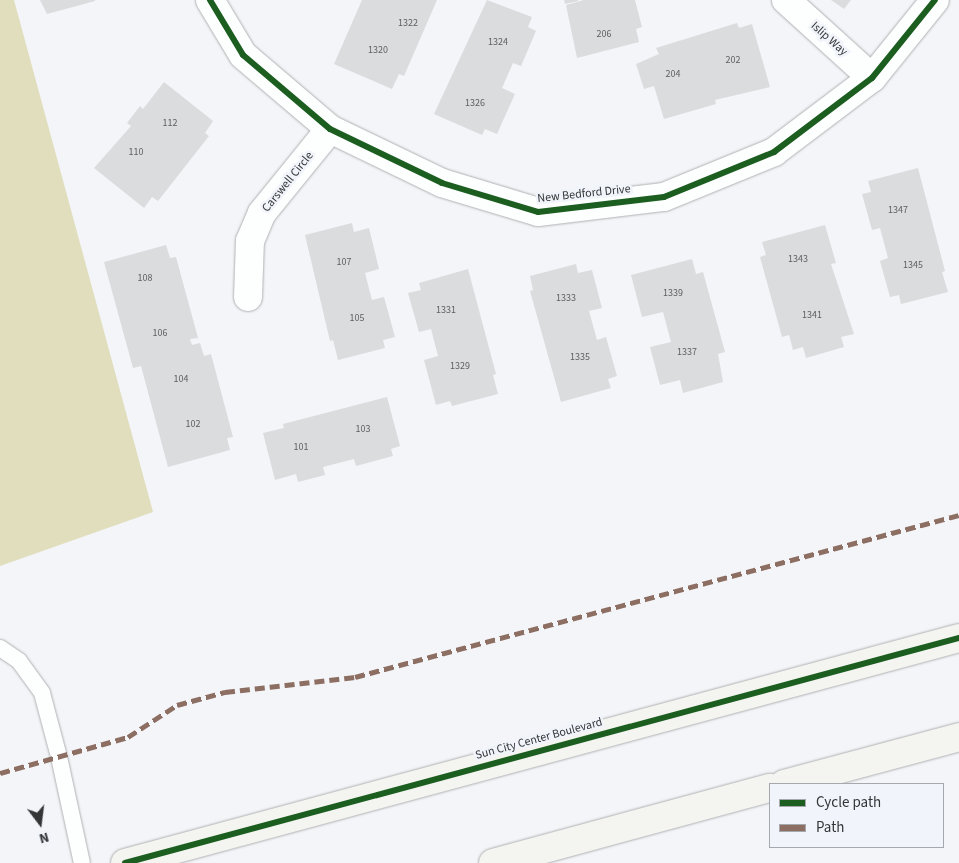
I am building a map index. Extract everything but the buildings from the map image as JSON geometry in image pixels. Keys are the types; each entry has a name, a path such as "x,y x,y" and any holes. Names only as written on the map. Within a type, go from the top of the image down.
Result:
{"main road":[{"name":"Sun City Center Boulevard","path":"125,863 959,638"},
{"path":"788,783 959,737"},
{"path":"493,863 769,788"}],"street":[{"name":"New Bedford Drive","path":"210,0 243,55 330,129 442,183 538,212 664,197 774,152 872,78 935,0"},
{"name":"Islip Way","path":"786,0 872,78"},
{"name":"Carswell Circle","path":"248,297 250,241 262,213 330,129"}],"lane":[{"path":"0,648 19,661 42,693 60,757 82,863"}],"shaded area":[{"path":"0,0 14,0 153,512 0,566"}],"marked path":[{"path":"0,773 128,737 177,705 225,692 355,677 959,515"}],"cycle path":[{"path":"210,0 243,55 330,129 442,183 538,212 664,197 774,152 872,78 935,0"},
{"path":"125,863 959,638"}]}
